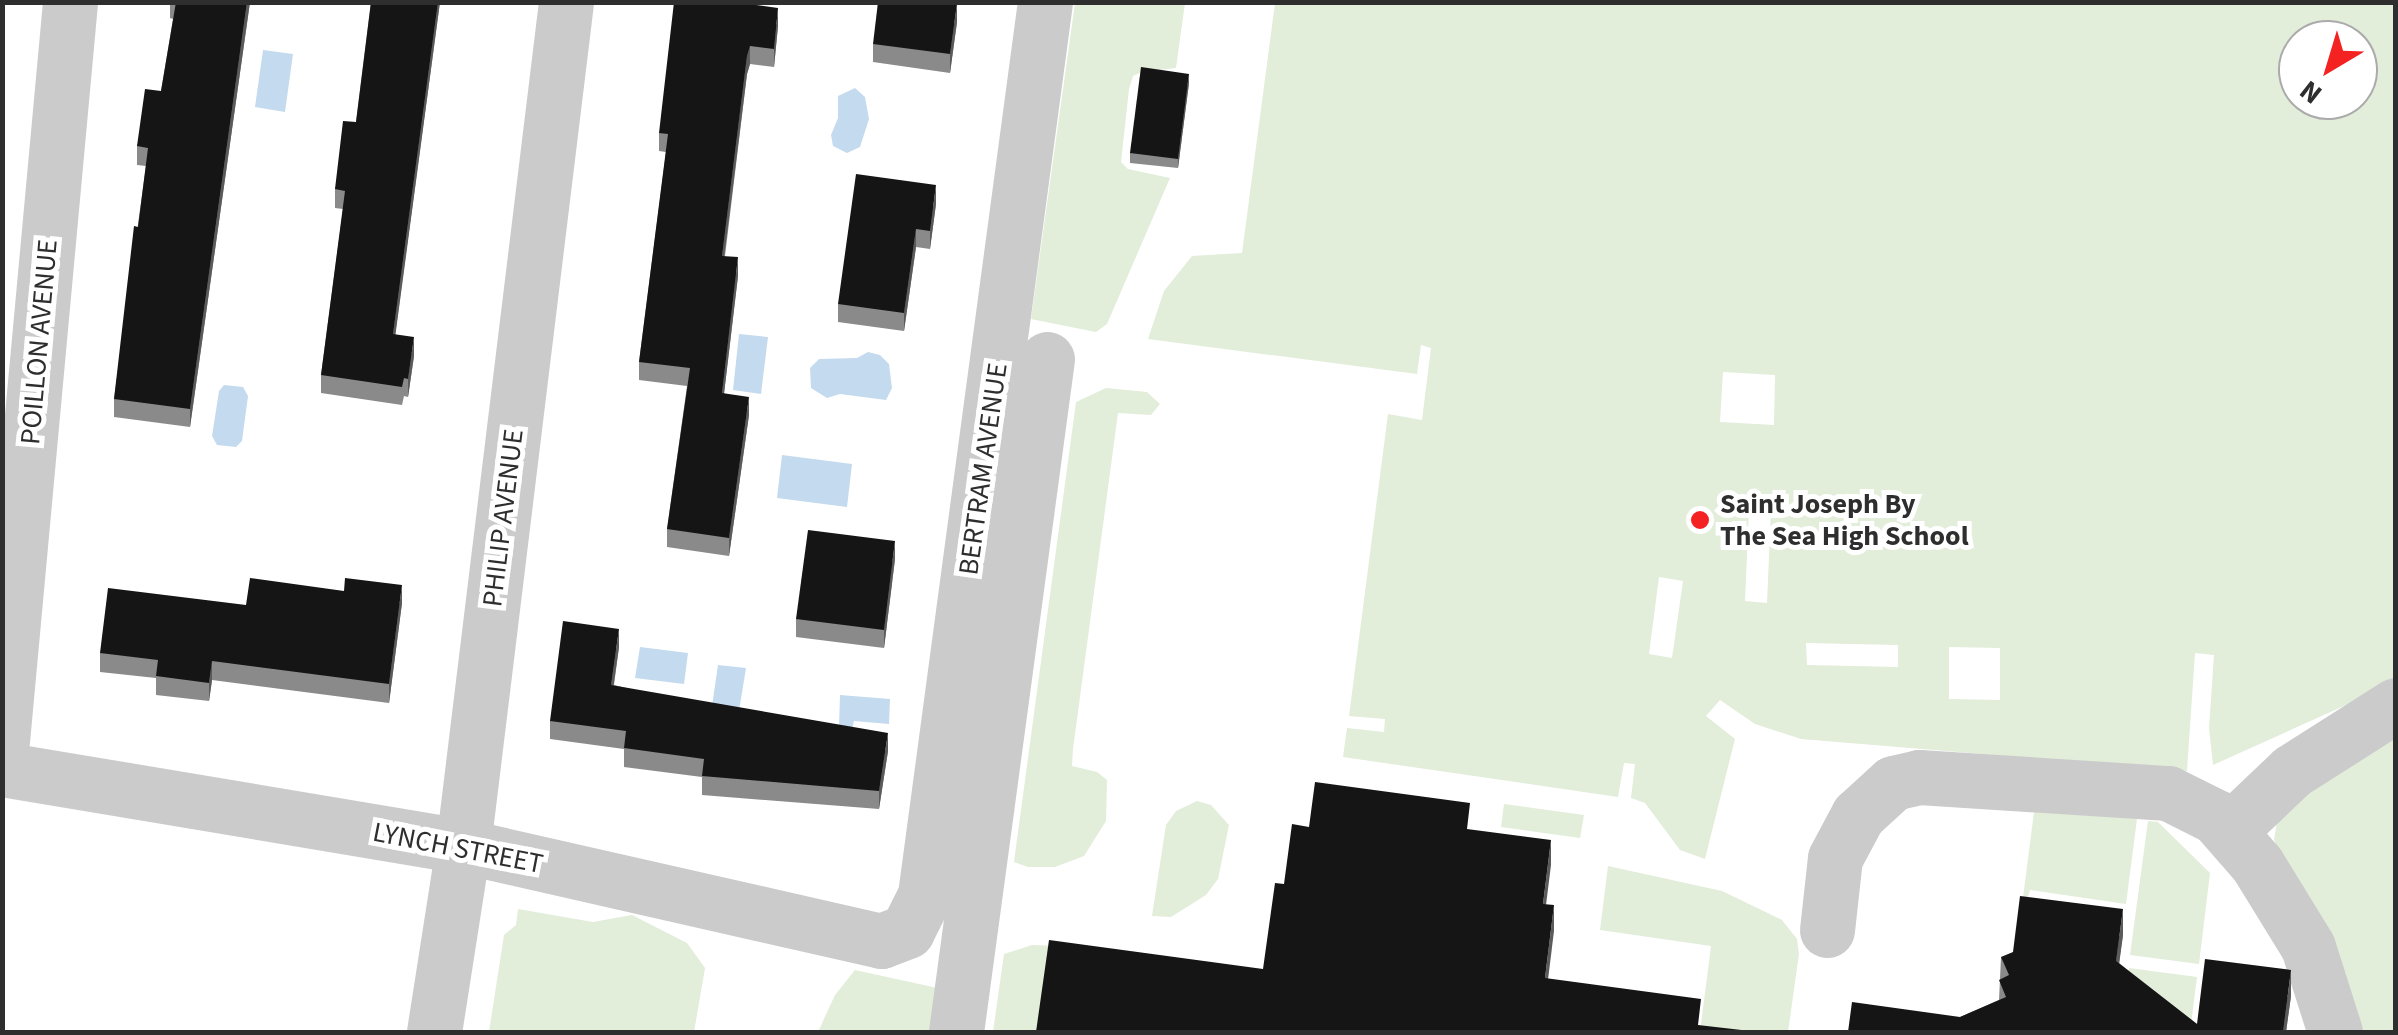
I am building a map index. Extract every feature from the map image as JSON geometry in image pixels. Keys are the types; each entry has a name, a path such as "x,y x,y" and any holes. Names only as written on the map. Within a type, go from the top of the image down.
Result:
{"street":[{"name":"POILLON AVENUE","path":"2,741 24,278 70,2"},
{"name":"PHILIP AVENUE","path":"434,1032 463,846 566,2"},
{"name":"BERTRAM AVENUE","path":"907,931 925,895 1045,2"},
{"name":"BERTRAM AVENUE","path":"956,1032 1047,359"},
{"path":"2231,829 2292,772 2396,705"},
{"name":"LYNCH STREET","path":"2,769 463,846 881,941 907,931"},
{"path":"1827,930 1828,888 1844,837 1874,798 1894,784 1919,777 2168,793 2192,801 2231,829 2308,946 2336,1032"}],"green space":[{"path":"1075,3 1185,3 1176,68 1133,76 1129,89 1121,162 1128,169 1170,178 1107,324 1096,332 1031,319"},
{"path":"1275,3 2395,3 2395,683 2213,765 2209,728 2214,655 2195,653 2187,771 1801,739 1755,724 1720,700 1706,716 1735,739 1705,859 1680,850 1645,803 1631,798 1635,764 1624,763 1618,797 1343,757 1347,728 1384,732 1385,719 1349,716 1388,414 1422,420 1431,348 1421,345 1417,374 1148,339 1164,291 1192,256 1242,253","holes":["1723,372 1775,375 1774,425 1720,422","1749,509 1771,510 1767,603 1745,601","1659,577 1683,581 1672,658 1649,654","1806,643 1898,645 1898,667 1807,665","1949,647 2000,648 2000,700 1949,699"]},
{"path":"1106,388 1147,392 1160,404 1151,415 1118,413 1073,749 1072,766 1097,772 1107,780 1106,821 1084,856 1055,867 1028,867 1014,862 1076,402"},
{"path":"2395,721 2395,1032 2355,1032 2274,840 2279,809"},
{"path":"1197,801 1211,805 1229,825 1218,879 1206,895 1171,917 1152,916 1166,825 1176,811"},
{"path":"1504,804 1584,815 1580,838 1501,827"},
{"path":"2039,808 2137,819 2126,904 2030,890 2020,921 2034,812"},
{"path":"2148,821 2158,822 2210,873 2199,964 2130,955"},
{"path":"1608,866 1722,891 1782,920 1797,939 1799,954 1788,1032 1700,1032 1711,946 1600,930"},
{"path":"518,909 593,922 632,915 687,943 705,968 694,1032 489,1032 504,935 516,925"},
{"path":"1032,945 1061,946 1040,1032 993,1032 1004,954"},
{"path":"2129,968 2197,977 2190,1032 2124,1032"},
{"path":"855,970 942,989 936,1032 818,1032 835,995"}],"water":[{"path":"263,50 293,54 285,112 255,107"},
{"path":"855,88 865,97 869,119 860,147 847,153 833,146 831,135 838,118 838,96"},
{"path":"739,334 768,337 761,394 733,390"},
{"path":"868,352 880,355 889,364 892,388 886,400 840,394 827,398 811,388 810,368 819,359 857,358"},
{"path":"224,385 243,387 248,396 242,441 236,447 217,445 212,436 219,391"},
{"path":"782,455 852,464 847,507 777,498"},
{"path":"640,647 688,653 684,684 635,678"},
{"path":"718,665 746,668 738,717 711,713"},
{"path":"840,695 890,699 889,724 854,721 852,729 839,727"}],"building":[{"path":"176,2 247,2 190,409 114,399 134,226 138,227 148,148 137,146 145,89 161,91"},
{"path":"371,2 438,2 393,334 414,337 408,379 404,378 402,387 321,375 345,191 335,189 343,121 356,122"},
{"path":"674,2 756,2 778,8 774,49 750,46 747,56 722,256 738,257 722,393 749,397 729,538 667,529 690,368 639,362 668,134 659,133"},
{"path":"878,2 957,4 950,54 873,44"},
{"path":"1141,67 1189,74 1178,159 1130,153"},
{"path":"856,174 936,185 930,231 916,229 904,313 838,304"},
{"path":"808,530 895,541 884,630 796,619"},
{"path":"250,578 344,591 345,578 402,585 389,684 212,661 209,683 156,676 158,660 100,653 108,588 246,605"},
{"path":"563,621 619,629 611,685 888,733 879,791 702,776 704,759 624,748 626,731 550,721"},
{"path":"1315,782 1470,803 1467,829 1551,840 1543,904 1554,905 1545,978 1701,999 1698,1025 1759,1032 1036,1032 1049,940 1263,969 1275,883 1284,884 1292,824 1309,827"},
{"path":"2020,896 2123,909 2116,961 2197,1024 2205,959 2291,970 2283,1032 1848,1032 1852,1002 1960,1017 2006,997 1999,980 2009,975 2001,957 2013,952"}],"place":[{"name":"Saint Joseph By The Sea High School","path":"1700,520"}]}
